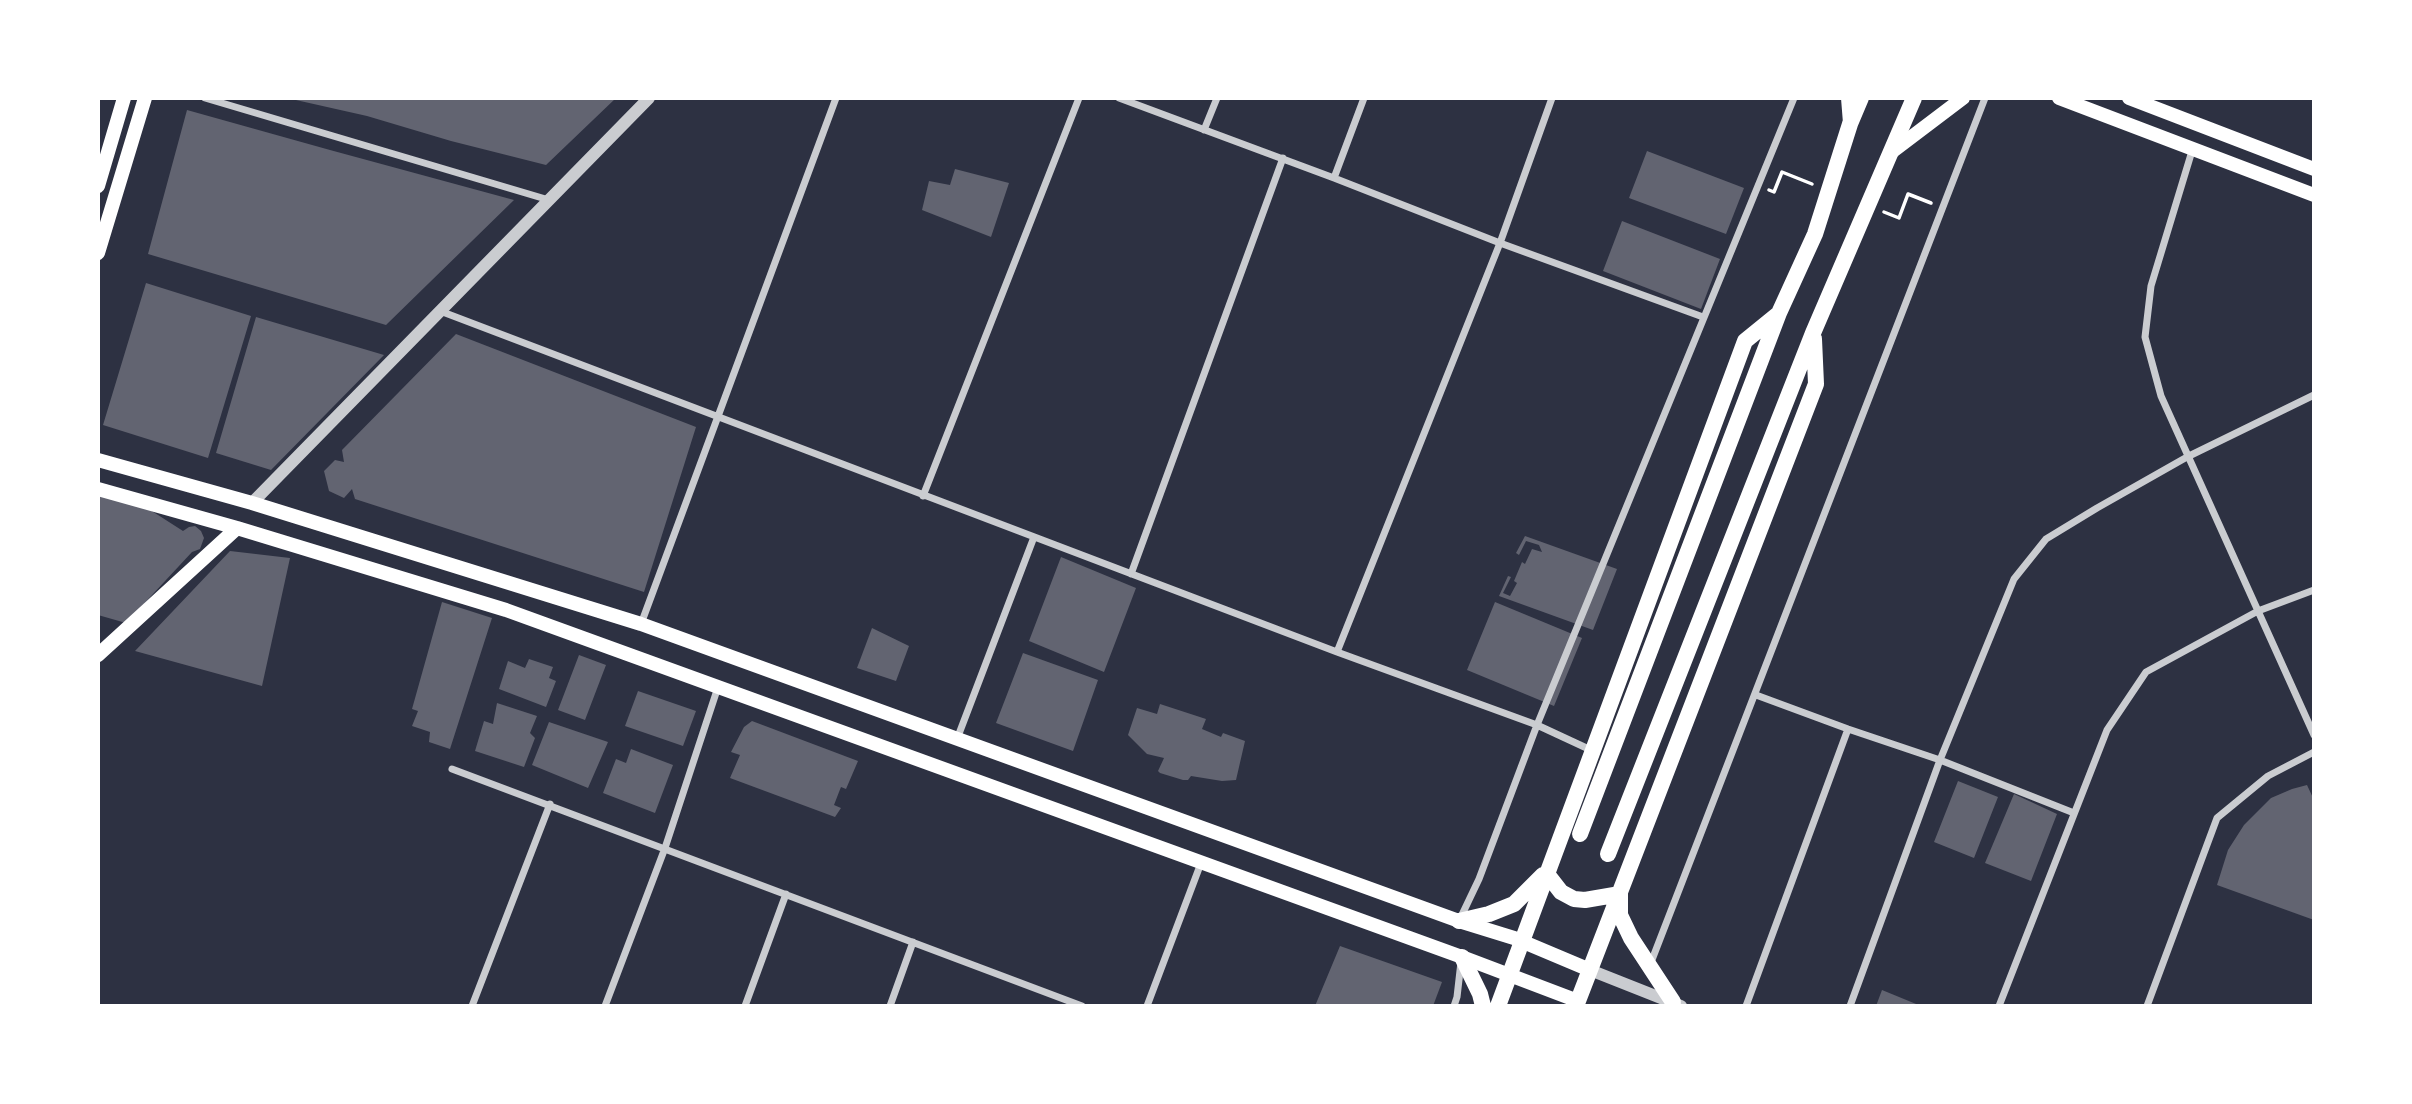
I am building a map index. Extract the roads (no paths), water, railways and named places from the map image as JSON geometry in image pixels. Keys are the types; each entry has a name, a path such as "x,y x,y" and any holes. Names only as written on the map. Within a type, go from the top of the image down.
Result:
{"main road":[{"path":"98,186 103,148 124,98"},
{"path":"98,254 145,98"},
{"path":"1848,98 1850,124"},
{"path":"1580,834 1779,313 1815,234 1861,98"},
{"path":"1608,855 1813,333 1914,98"},
{"path":"1893,151 1963,98"},
{"path":"2059,98 2314,195"},
{"path":"2129,98 2314,169"},
{"path":"1498,1006 1745,341 1779,313"},
{"path":"98,489 237,528 506,610 1462,957 1581,1004 1590,970 1816,384 1813,333"},
{"path":"98,460 252,503 641,624 1459,921 1514,937 1590,970"},
{"path":"98,655 237,528"},
{"path":"1548,871 1561,892 1574,899 1620,894"},
{"path":"1459,921 1489,914 1514,904 1548,871"},
{"path":"1620,894 1620,915 1631,938 1677,1004"},
{"path":"1462,957 1483,1006"}],"street":[{"path":"205,98 549,200"},
{"path":"252,503 649,98"},
{"path":"641,624 836,98"},
{"path":"923,496 1079,98"},
{"path":"1119,98 1703,317"},
{"path":"1204,130 1217,98"},
{"path":"1334,178 1364,98"},
{"path":"1337,652 1500,243 1552,98"},
{"path":"1459,921 1479,879 1537,725 1794,98"},
{"path":"1650,966 1985,98"},
{"path":"2192,150 2151,286 2146,337 2161,396 2314,735"},
{"path":"1131,574 1283,158"},
{"path":"440,311 923,496 1537,725 1593,751"},
{"path":"1850,1006 1940,760 2014,579 2046,539 2188,457 2314,395"},
{"path":"957,739 1034,537"},
{"path":"1999,1006 2107,730 2146,672 2258,611 2314,590"},
{"path":"605,1006 665,848 718,687"},
{"path":"1756,695 1940,760 2074,813"},
{"path":"1746,1006 1848,729"},
{"path":"2147,1006 2217,818 2268,776 2314,752"},
{"path":"452,769 913,942 1065,1003 1082,1006"},
{"path":"472,1006 550,804"},
{"path":"1147,1006 1201,863"},
{"path":"745,1006 786,894"},
{"path":"890,1006 913,942"},
{"path":"1454,1006 1462,957"},
{"path":"1590,970 1677,1004"}]}
